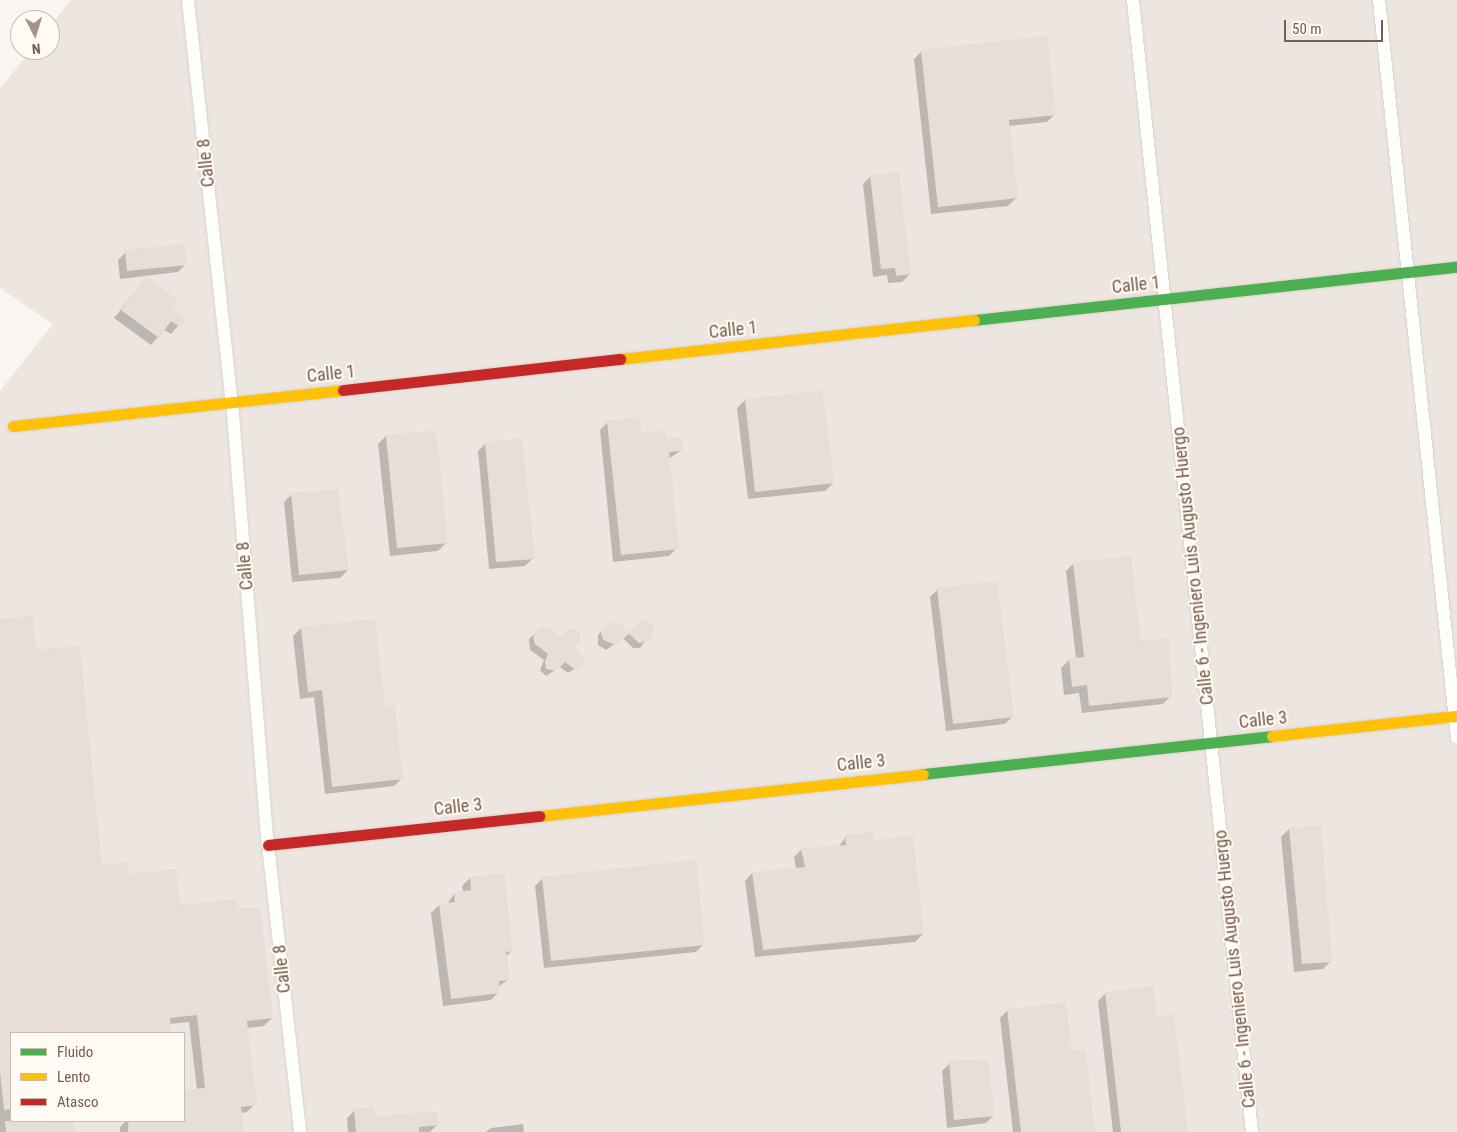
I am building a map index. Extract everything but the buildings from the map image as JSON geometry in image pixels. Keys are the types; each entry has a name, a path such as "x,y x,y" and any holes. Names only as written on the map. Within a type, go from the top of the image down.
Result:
{"street":[{"name":"Calle 8","path":"188,0 232,402 268,845 300,1132"},
{"name":"Calle 6 - Ingeniero Luis Augusto Huergo","path":"1133,0 1252,1132"},
{"path":"1379,0 1457,738"},
{"name":"Calle 1","path":"13,426 1457,267"},
{"name":"Calle 3","path":"268,845 1456,716"}],"shaded area":[{"path":"71,0 1457,0 1457,1132 0,1132 0,391 53,324 0,288 0,89 23,60 60,60 60,14"}],"traffic: fast":[{"path":"974,320 1457,267"},
{"path":"923,774 1272,736"}],"traffic: slow":[{"path":"620,359 974,320"},
{"path":"13,426 343,390"},
{"path":"1272,736 1457,716"},
{"path":"539,816 923,774"}],"traffic: jam":[{"path":"343,390 620,359"},
{"path":"268,845 539,816"}]}
